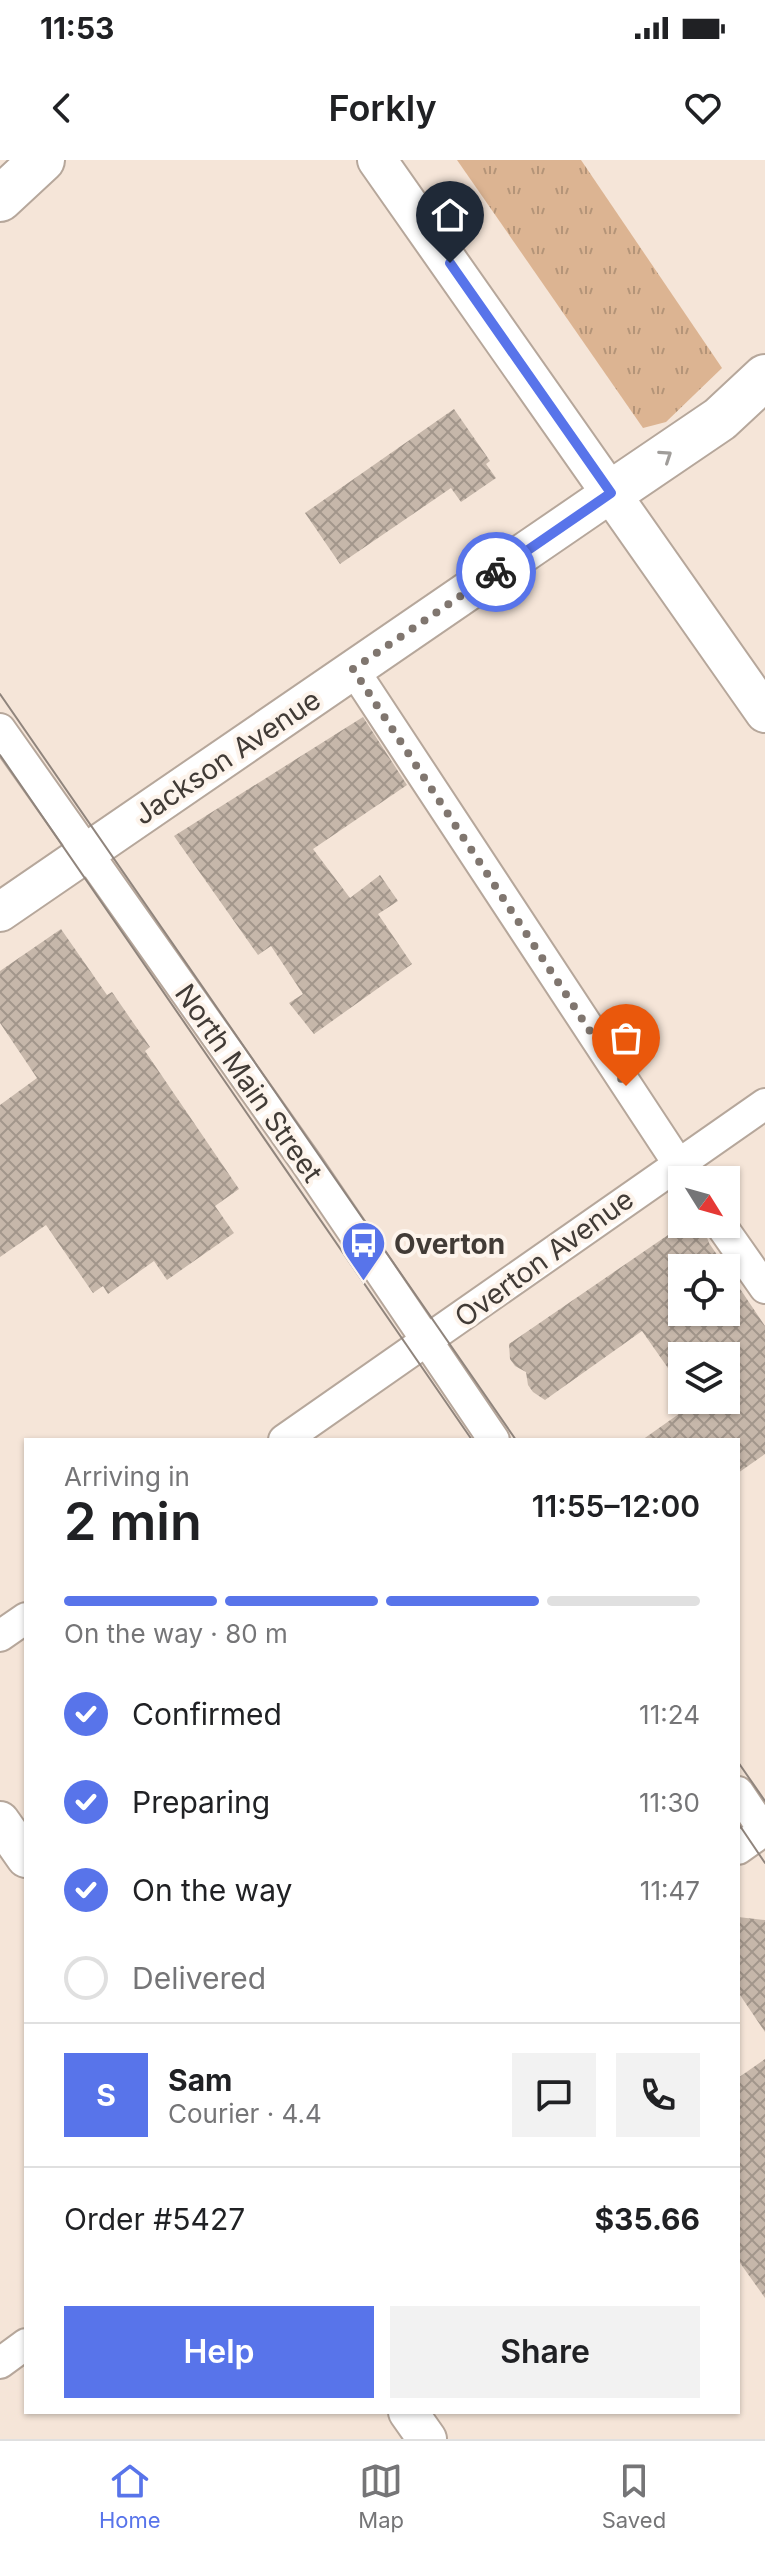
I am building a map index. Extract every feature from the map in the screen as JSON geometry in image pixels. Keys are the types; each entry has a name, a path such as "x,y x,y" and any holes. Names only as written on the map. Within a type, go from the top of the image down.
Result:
{"highway":[{"path":"0,199 42,160"},
{"path":"611,493 720,419 765,377"}],"street":[{"path":"377,160 765,713"},
{"name":"Jackson Avenue","path":"0,912 611,493"},
{"path":"353,669 679,1166"},
{"name":"North Main Street","path":"0,729 307,1164 493,1438"},
{"name":"Overton Avenue","path":"690,1166 765,1104"},
{"name":"Overton Avenue","path":"287,1438 668,1182"},
{"path":"730,1238 765,1288"},
{"path":"0,1636 24,1619"},
{"path":"740,1795 765,1831 740,1848"},
{"path":"0,1821 24,1855"},
{"path":"0,2363 24,2345"},
{"path":"409,2414 427,2439"}],"green space":[{"path":"457,160 581,160 722,368 666,422 643,428"}],"building":[{"path":"454,409 490,461 486,464 496,478 461,502 451,488 340,564 305,513"},
{"path":"363,717 407,785 313,849 350,898 380,875 398,901 378,914 412,964 314,1034 289,1003 303,994 271,946 258,955 174,836"},
{"path":"61,929 107,995 112,992 150,1047 145,1051 239,1189 215,1206 234,1233 167,1280 154,1261 108,1294 103,1286 93,1293 46,1225 0,1257 0,1105 37,1078 0,1023 0,971"},
{"path":"668,1235 668,1238 707,1238 716,1254 668,1254 668,1326 740,1326 740,1289 765,1326 765,1454 740,1472 740,1438 645,1438 679,1414 740,1414 740,1342 668,1342 668,1368 642,1331 545,1400 533,1392 528,1385 526,1372 510,1359 509,1344"},
{"path":"740,1917 765,1920 765,2032 740,1995"},
{"path":"765,2059 765,2298 740,2263 740,2077"}],"tram line":[{"path":"0,694 515,1438"},
{"path":"0,755 471,1438"},
{"path":"740,1765 765,1801"},
{"path":"740,1826 765,1863"}],"way so far":[{"path":"496,572 353,669 626,1086"}],"place":[{"name":"Overton","path":"363,1283"}],"route":[{"path":"450,263 611,493 496,572"}]}
